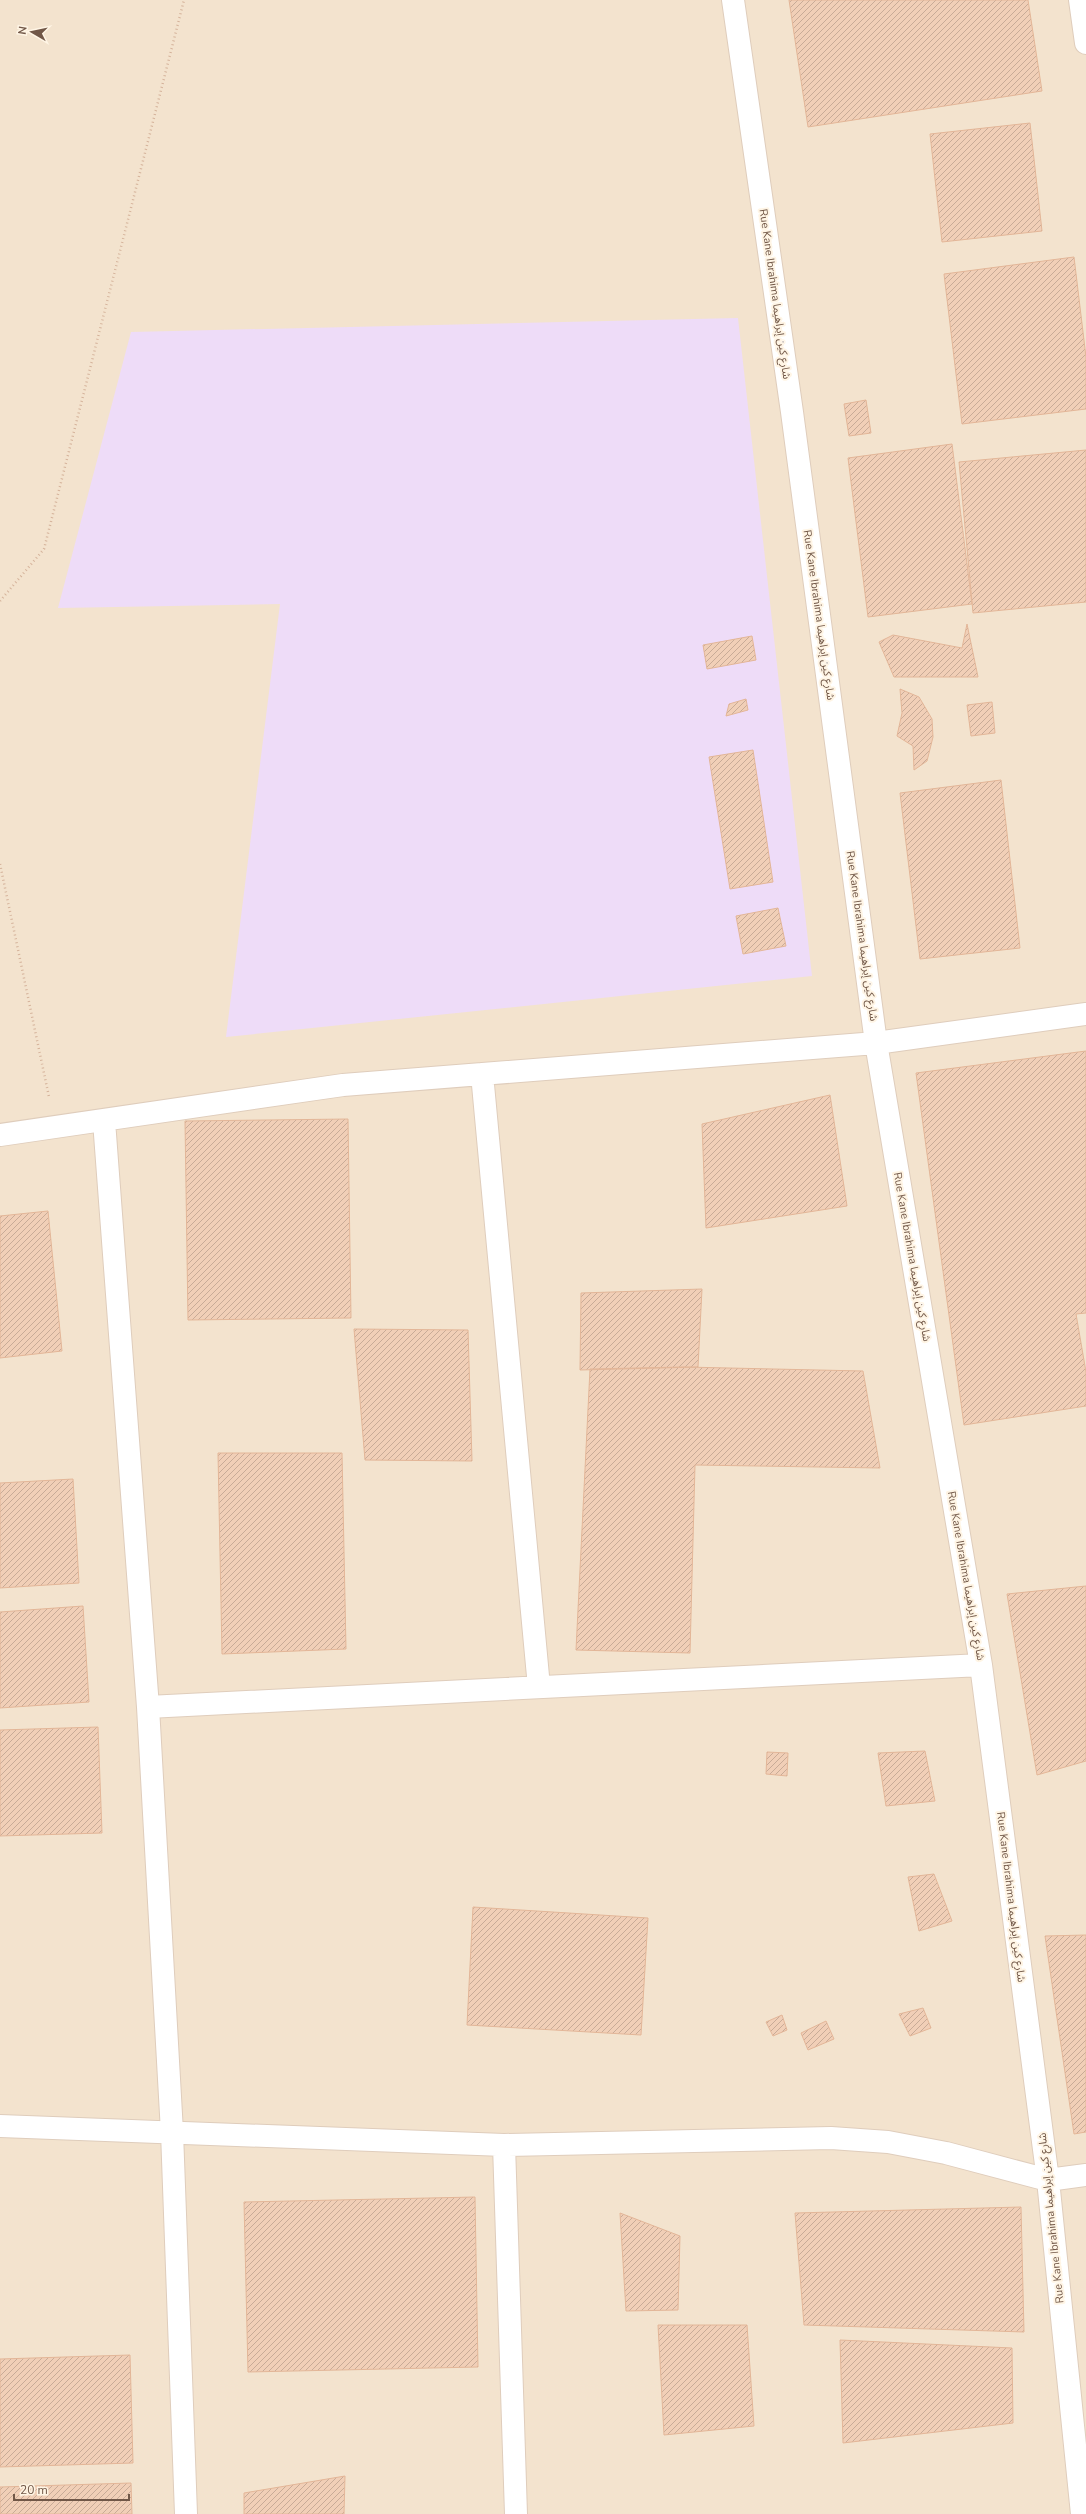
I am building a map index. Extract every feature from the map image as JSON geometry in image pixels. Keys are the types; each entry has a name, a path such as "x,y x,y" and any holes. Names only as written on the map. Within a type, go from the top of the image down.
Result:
{"street":[{"name":"Rue Kane Ibrahima شارع كين إبراهيما","path":"733,0 793,420 876,1043 981,1665 1048,2180 1082,2514"},
{"path":"1080,0 1086,44"},
{"path":"0,1135 344,1085 876,1043 1086,1014"},
{"path":"482,1074 539,1687"},
{"path":"104,1121 148,1707 172,2132 186,2514"},
{"path":"148,1707 981,1665"},
{"path":"0,2126 504,2146 831,2138 888,2142 946,2153 1048,2180 1086,2175"},
{"path":"504,2146 516,2514"}],"path":[{"path":"0,601 44,549 184,0"},
{"path":"0,864 56,1128"}],"shaded area":[{"path":"0,0 1086,0 1086,2514 0,2514"},
{"path":"738,318 812,976 226,1037 280,604 58,608 131,332"}],"building":[{"path":"789,0 1028,0 1042,91 808,127"},
{"path":"1030,123 1042,231 942,242 930,134"},
{"path":"1074,257 1086,357 1086,409 962,424 944,274"},
{"path":"866,400 871,433 849,436 844,404"},
{"path":"952,444 972,604 868,617 848,458"},
{"path":"1086,450 1086,602 973,613 959,462"},
{"path":"967,624 978,677 894,677 879,642 893,635 962,648"},
{"path":"752,636 756,660 707,669 703,645"},
{"path":"900,689 919,697 932,719 933,737 927,761 914,770 913,746 897,736 902,713"},
{"path":"746,699 748,710 726,716 729,704"},
{"path":"992,702 995,733 971,736 967,705"},
{"path":"753,750 773,882 730,889 709,757"},
{"path":"1001,780 1020,948 920,959 900,793"},
{"path":"778,908 786,946 743,954 736,916"},
{"path":"1086,1051 1086,1313 1076,1314 1086,1372 1086,1406 964,1425 916,1073"},
{"path":"830,1095 847,1206 706,1228 702,1124"},
{"path":"348,1119 351,1318 188,1320 185,1121"},
{"path":"48,1211 62,1351 0,1358 0,1216"},
{"path":"702,1289 698,1367 580,1370 581,1293"},
{"path":"354,1329 468,1330 472,1461 365,1460"},
{"path":"684,1367 863,1371 880,1468 695,1465 690,1653 576,1650 590,1369"},
{"path":"218,1453 342,1453 346,1649 222,1654"},
{"path":"73,1479 79,1583 0,1588 0,1483"},
{"path":"1086,1586 1086,1761 1037,1775 1007,1594"},
{"path":"83,1606 89,1702 0,1708 0,1612"},
{"path":"98,1727 102,1833 0,1836 0,1730"},
{"path":"925,1751 935,1801 886,1806 878,1753"},
{"path":"767,1752 788,1753 787,1776 766,1774"},
{"path":"934,1874 952,1921 919,1931 908,1877"},
{"path":"473,1907 648,1918 641,2035 467,2025"},
{"path":"1086,1935 1086,2132 1074,2134 1045,1936"},
{"path":"923,2008 931,2028 910,2036 899,2014"},
{"path":"782,2015 787,2030 773,2036 766,2022"},
{"path":"826,2021 834,2039 808,2050 801,2033"},
{"path":"475,2197 478,2367 248,2372 244,2202"},
{"path":"1021,2207 1024,2332 804,2325 795,2213"},
{"path":"620,2213 680,2236 678,2310 626,2311"},
{"path":"658,2325 747,2325 754,2426 664,2435"},
{"path":"840,2340 1012,2348 1013,2423 843,2443"},
{"path":"130,2355 133,2463 0,2467 0,2359"},
{"path":"345,2476 344,2514 244,2514 244,2493"},
{"path":"131,2483 132,2514 0,2514 0,2487"}]}
